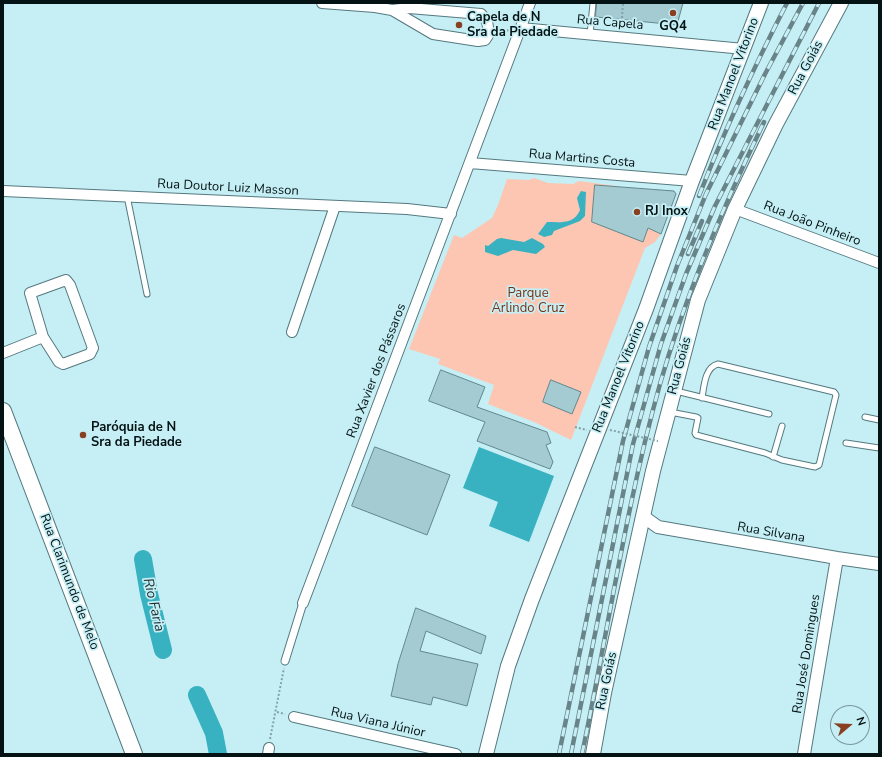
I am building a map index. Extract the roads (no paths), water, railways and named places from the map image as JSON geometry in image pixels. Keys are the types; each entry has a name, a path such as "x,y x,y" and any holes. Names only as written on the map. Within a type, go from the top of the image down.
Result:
{"main road":[{"name":"Rua Manoel Vitorino","path":"486,754 510,660 578,477 646,309 692,181 761,3"},
{"name":"Rua Goiás","path":"593,754 604,693 644,517 652,470 698,300 735,209 776,124 841,3"},
{"name":"Rua Clarimundo de Melo","path":"3,411 7,433 134,754"}],"street":[{"path":"322,3 375,7 392,10 409,8 481,14 487,21 489,34 485,40 478,42 434,34 392,10"},
{"name":"Rua Xavier dos Pássaros","path":"285,661 303,603 530,3"},
{"name":"Rua Capela","path":"521,28 744,49"},
{"name":"Rua Martins Costa","path":"470,163 692,181"},
{"name":"Rua Doutor Luiz Masson","path":"3,191 407,209 451,214"},
{"path":"292,332 335,206"},
{"name":"Rua João Pinheiro","path":"735,209 879,263"},
{"path":"66,280 70,285 93,348 93,352 61,364 43,337 30,293 66,280"},
{"path":"3,353 43,337"},
{"name":"Rua Silvana","path":"644,517 658,527 879,564"},
{"path":"640,534 658,527"},
{"name":"Rua José Domingues","path":"804,754 837,558"},
{"name":"Rua Viana Júnior","path":"294,717 456,754"}],"lane":[{"path":"590,35 593,3"},
{"path":"127,196 147,294"},
{"path":"667,412 698,418 695,433 696,435 782,460 815,466 819,465 836,395 834,392 718,364 713,365 708,372 702,398"},
{"path":"673,390 768,414"},
{"path":"865,417 879,420"},
{"path":"773,457 782,426"},
{"path":"846,443 879,448"}],"water":[{"path":"581,191 586,192 585,216 580,221 554,231 552,235 544,237 538,234 547,222 566,222 577,215 580,210 577,198"},
{"path":"501,238 524,242 532,238 543,244 545,247 536,254 513,250 498,256 485,252 485,245 488,246 497,239"},
{"path":"479,447 554,476 529,542 489,526 498,502 463,488"}],"waterway":[{"name":"Rio Faria","path":"143,559 149,594 163,650"},
{"name":"Rio Faria","path":"197,695 214,733 218,754"}],"railway":[{"path":"699,196 740,98 787,3"},
{"path":"559,754 623,441 649,347 677,266 706,194 765,74 803,3"},
{"path":"571,754 633,444 661,344 686,274 715,206 819,3"},
{"path":"582,754 627,522 660,384 681,317 706,251 764,122"},
{"path":"688,254 702,221"}],"place":[{"name":"GQ4","path":"673,13"},
{"name":"Capela de N Sra da Piedade","path":"459,25"},
{"name":"RJ Inox","path":"637,212"},
{"name":"Paróquia de N Sra da Piedade","path":"83,435"}],"park label":[{"name":"Parque Arlindo Cruz","path":"528,302"}]}
